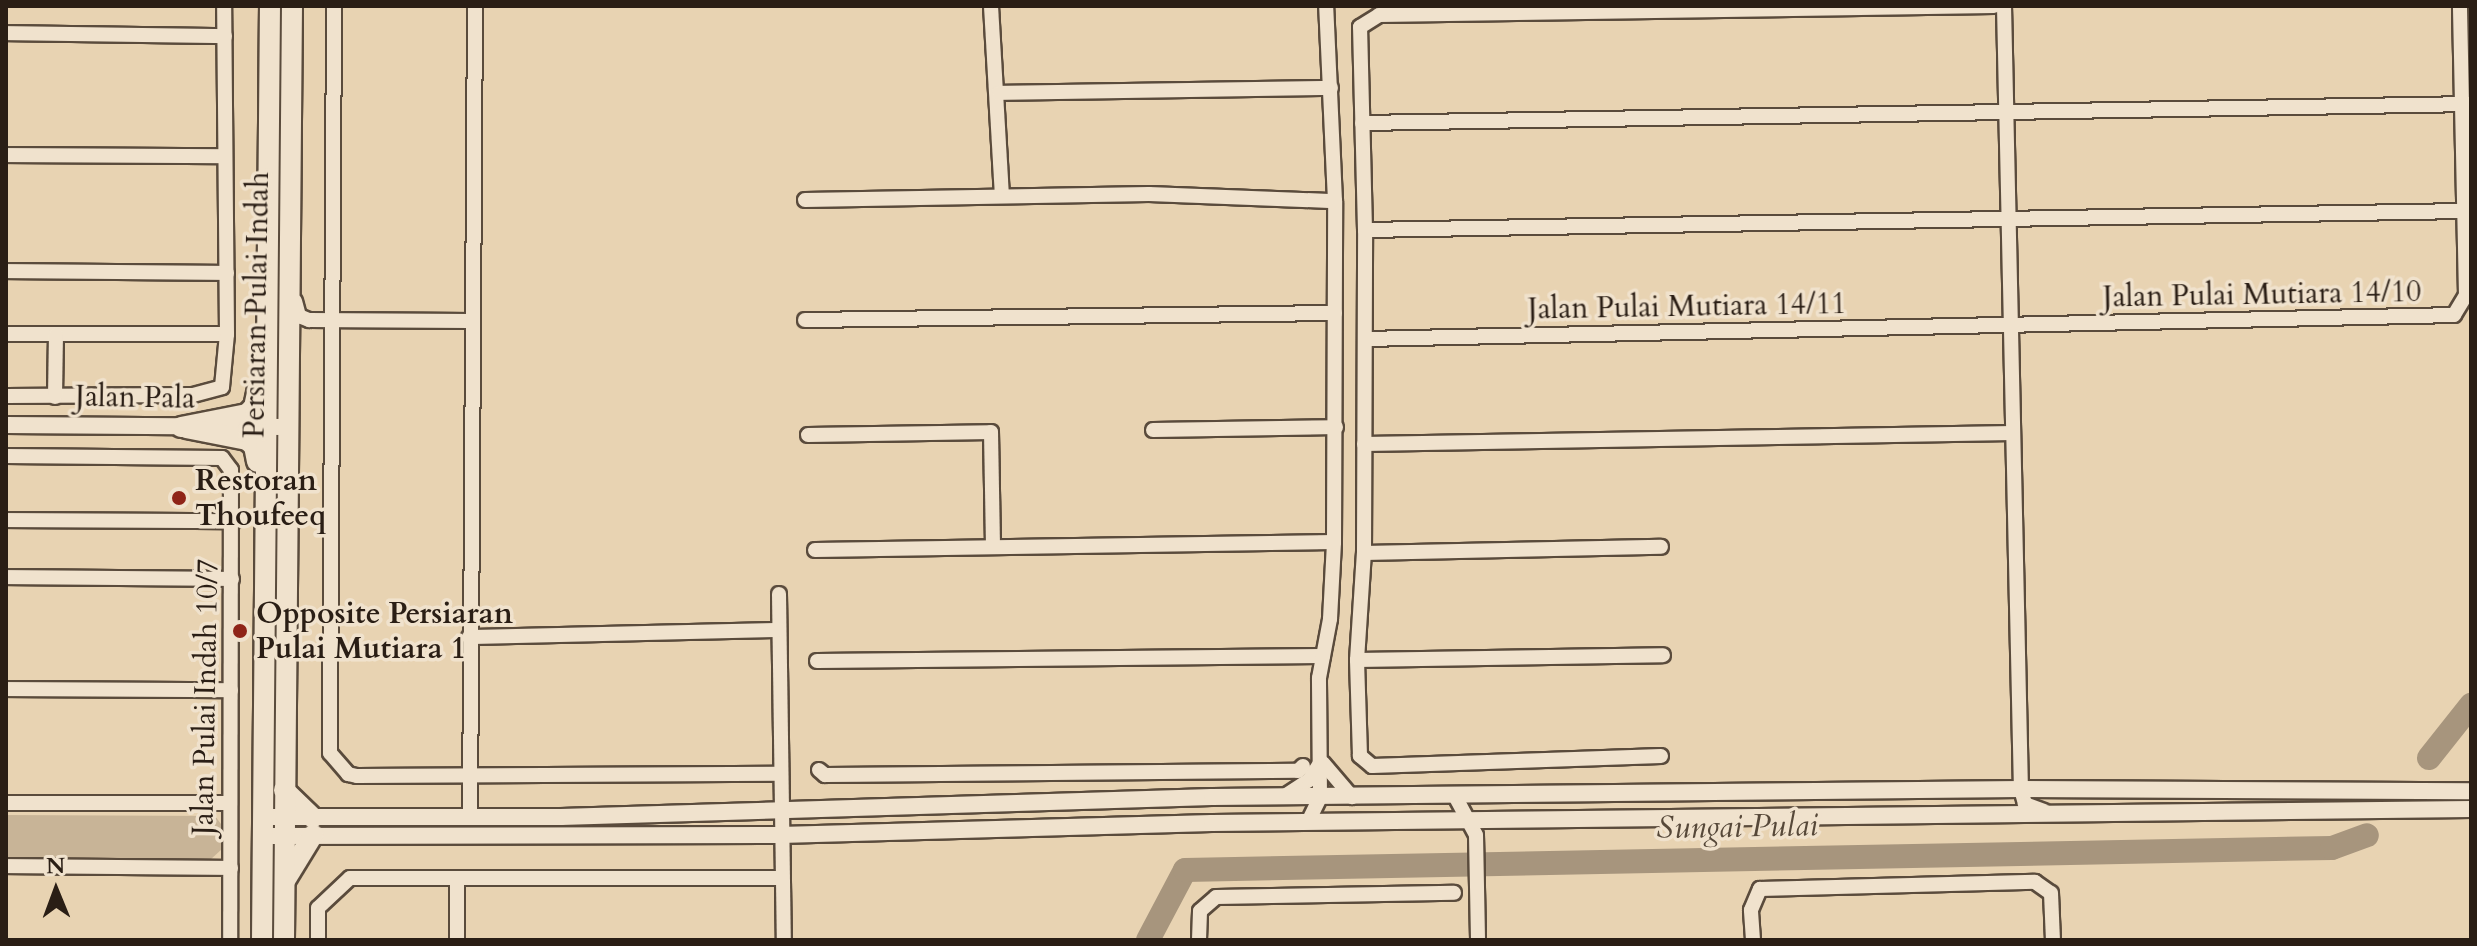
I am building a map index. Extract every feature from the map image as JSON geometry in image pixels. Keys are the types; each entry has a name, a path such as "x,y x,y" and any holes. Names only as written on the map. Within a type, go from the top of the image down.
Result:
{"main road":[{"name":"Persiaran Pulai Indah","path":"262,940 263,427 270,6"},
{"name":"Persiaran Pulai Indah","path":"284,940 285,427 292,6"},
{"path":"181,427 247,414 254,407 264,350"},
{"path":"181,427 252,443 263,502"},
{"path":"284,790 313,826 284,884"}],"street":[{"path":"6,396 193,395 222,387 227,334 224,6"},
{"path":"334,6 330,753 353,775 779,774"},
{"path":"470,818 470,321 475,6"},
{"path":"991,6 999,93 1002,196"},
{"path":"1308,822 1320,797 1323,656 1334,542 1335,201 1326,6"},
{"path":"1661,756 1372,766 1364,763 1357,746 1357,660 1364,553 1365,339 1365,230 1358,32 1367,19 1379,15 1994,6"},
{"path":"2004,6 2021,789 2030,809 2072,817"},
{"name":"Jalan Pulai Mutiara 14/10","path":"2011,327 2443,318 2454,315 2466,295 2467,104 2460,6"},
{"path":"6,33 225,36"},
{"path":"999,93 1331,88"},
{"path":"1362,123 2467,104"},
{"path":"6,155 224,156"},
{"path":"805,200 1149,194 1335,201"},
{"path":"1365,230 2466,211"},
{"path":"288,248 299,316 331,321 470,321"},
{"path":"6,271 227,273"},
{"path":"805,320 1335,313"},
{"name":"Jalan Pulai Mutiara 14/11","path":"1365,339 2011,327"},
{"path":"6,334 227,334"},
{"path":"55,397 56,335"},
{"name":"Jalan Pala","path":"6,425 285,427"},
{"path":"1153,430 1336,427"},
{"path":"808,435 991,432 993,547"},
{"path":"1364,444 2013,433"},
{"name":"Jalan Pulai Indah 10/7","path":"6,456 222,458 231,470 234,521 230,940"},
{"path":"6,520 234,521"},
{"path":"815,550 1334,542"},
{"path":"1364,553 1661,547"},
{"path":"6,577 232,579"},
{"path":"779,594 779,774 784,940"},
{"path":"469,637 779,630"},
{"path":"1357,660 1663,655"},
{"path":"817,661 1323,656"},
{"path":"6,689 231,690"},
{"path":"1322,759 1329,776 1352,797"},
{"path":"1282,797 1309,780 1322,759"},
{"path":"819,770 825,775 1298,771 1303,766"},
{"path":"313,826 470,818 1282,797 2021,789 2471,791"},
{"path":"1455,796 1474,828 1478,940"},
{"path":"6,803 230,803"},
{"path":"262,826 780,835 1308,822 1474,828 2471,809"},
{"path":"6,866 231,868"},
{"path":"318,940 318,908 350,878 782,878"},
{"path":"457,878 457,940"},
{"path":"1753,940 1754,895 1760,889 2044,885 2051,893 2053,940"},
{"path":"1199,940 1200,911 1216,897 1454,893"}],"shaded area":[{"path":"6,815 215,816 221,824 222,849 210,860 6,858"}],"waterway":[{"name":"Sungai Pulai","path":"2429,758 2471,705"},
{"name":"Sungai Pulai","path":"1148,940 1185,870 2332,848 2367,835"}],"place":[{"name":"Restoran Thoufeeq","path":"179,498"},
{"name":"Opposite Persiaran Pulai Mutiara 1","path":"240,631"}]}
